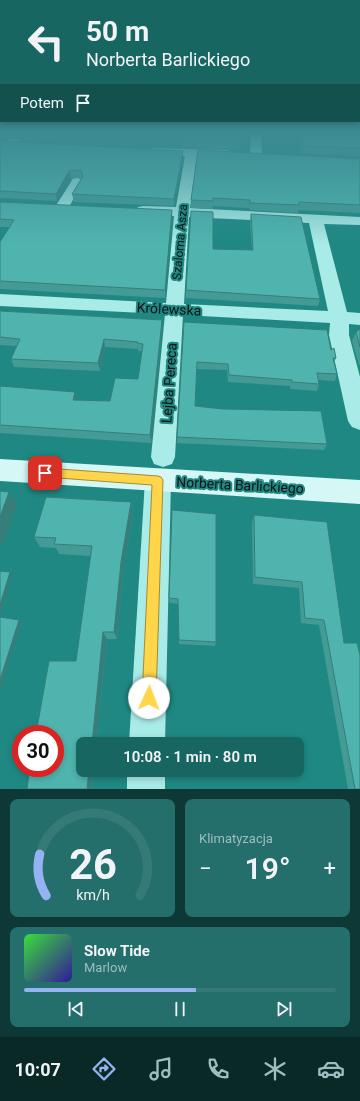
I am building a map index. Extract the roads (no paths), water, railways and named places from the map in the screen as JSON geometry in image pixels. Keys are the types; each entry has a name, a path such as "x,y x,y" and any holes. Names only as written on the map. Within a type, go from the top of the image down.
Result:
{"street":[{"name":"Szaloma Asza","path":"174,309 182,211 189,171"},
{"path":"62,207 77,182"},
{"path":"46,206 77,208"},
{"path":"130,209 360,221"},
{"path":"315,218 339,318 339,335 360,421"},
{"name":"Królewska","path":"0,300 360,319"},
{"name":"Lejba Pereca","path":"147,737 160,469 174,309"},
{"name":"Norberta Barlickiego","path":"0,470 160,469 360,492"},
{"path":"146,777 146,789"}]}
